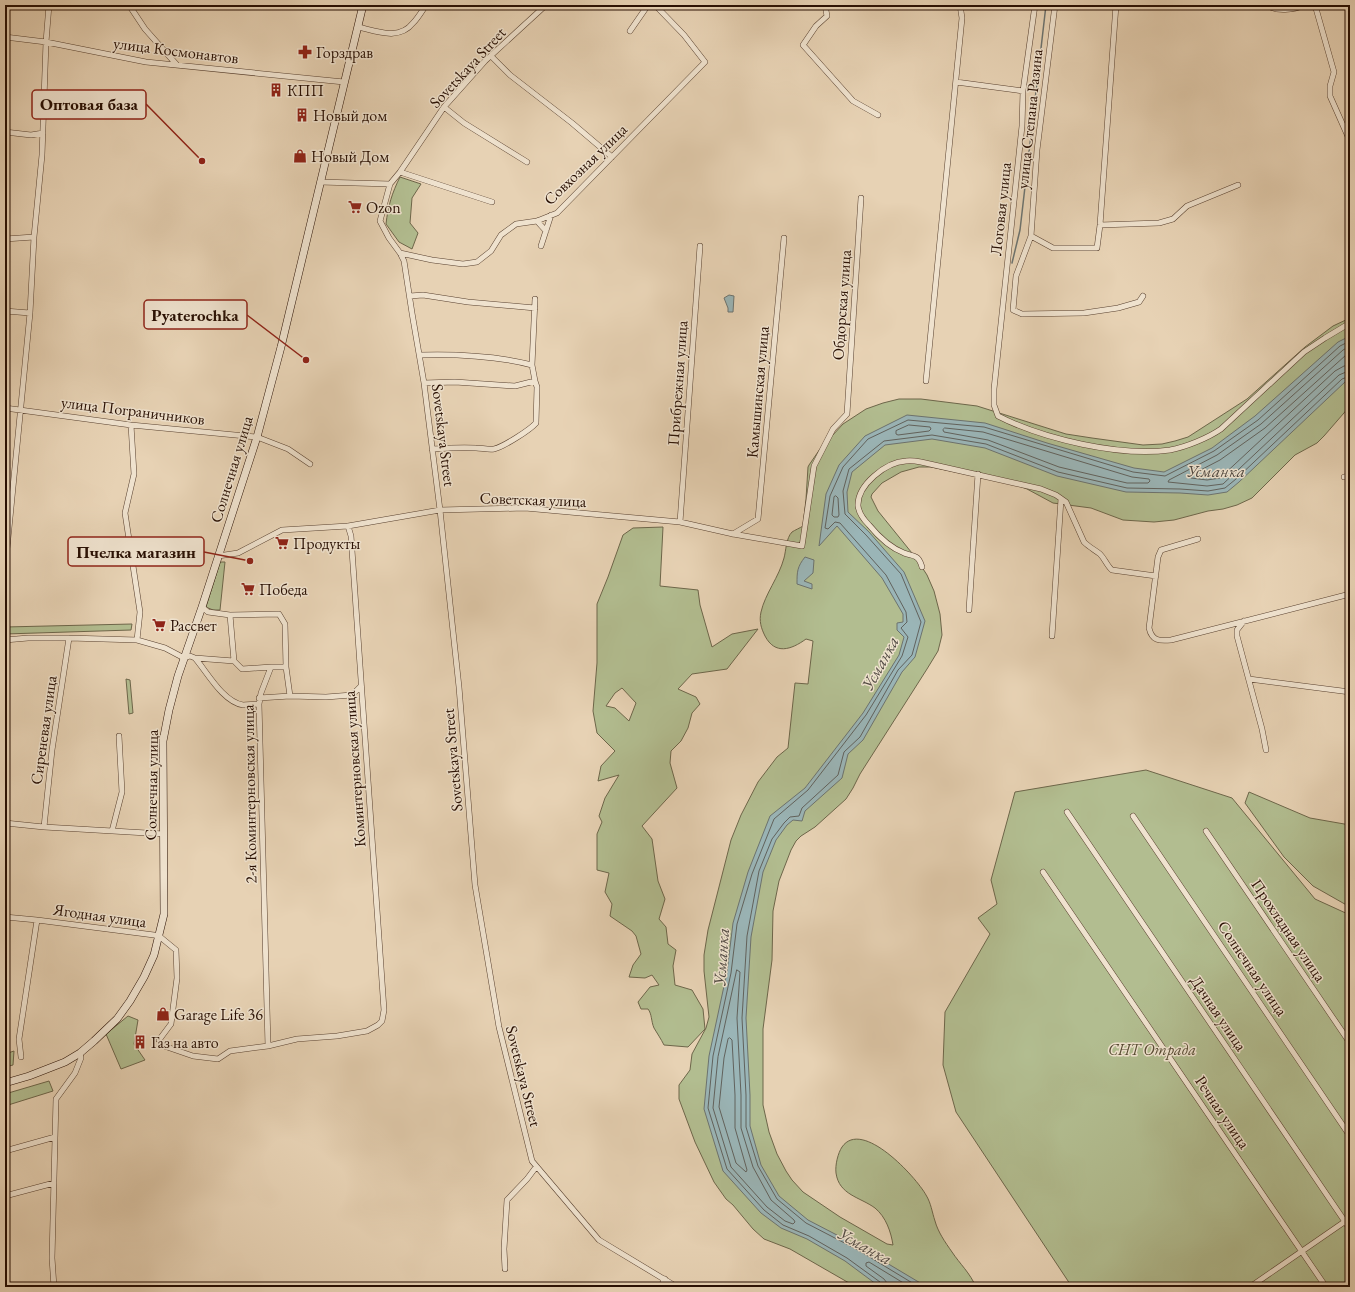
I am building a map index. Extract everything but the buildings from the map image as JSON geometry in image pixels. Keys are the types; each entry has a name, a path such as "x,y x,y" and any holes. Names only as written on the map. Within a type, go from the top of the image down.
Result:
{"street":[{"path":"5,569 22,410 30,313 34,237 43,133 46,42 49,5"},
{"path":"129,5 144,29 177,65"},
{"name":"Солнечная улица","path":"5,1083 29,1076 65,1062 80,1052 117,1019 130,1001 144,977 154,955 164,914 163,741 172,694 257,437 282,347 363,5"},
{"path":"358,27 386,34 394,34 409,28 426,5"},
{"name":"Sovetskaya Street","path":"546,5 491,56 444,107 400,172 390,184 380,221 404,262 420,355 440,510 459,694 475,886 499,1028 532,1161 599,1240 677,1287"},
{"path":"630,31 648,5"},
{"name":"Совхозная улица","path":"400,253 432,260 463,264 477,262 491,251 501,236 516,224 537,221 557,213 705,62 684,35 655,5"},
{"path":"825,5 827,16 816,26 803,44 853,101 878,115"},
{"path":"926,381 962,18 960,5"},
{"name":"Логовая улица","path":"1035,5 1023,91 1022,126 994,389 994,405 998,416 1031,430 1063,440 1137,452 1172,450 1202,440 1221,429 1304,352 1350,323"},
{"name":"улица Степана Разина","path":"1055,5 1037,150 1031,236 1016,276 1013,310 1022,314 1084,313 1118,308 1138,302 1143,296"},
{"path":"1031,236 1054,248 1097,248 1116,5"},
{"path":"1266,5 1271,8 1296,9 1304,5"},
{"path":"1315,5 1334,72 1330,86 1330,96 1350,141"},
{"name":"улица Космонавтов","path":"5,38 46,42 146,62 344,82"},
{"path":"491,56 510,75 572,123 612,157"},
{"path":"956,82 1023,91"},
{"path":"444,107 464,123 527,162"},
{"path":"5,132 31,136 43,133"},
{"path":"400,172 492,202"},
{"path":"320,182 390,184"},
{"path":"1100,225 1158,223 1173,218 1187,206 1238,185"},
{"name":"Обдорская улица","path":"802,546 814,466 833,429 847,414 861,198"},
{"path":"541,246 551,215"},
{"path":"537,221 546,231"},
{"path":"5,239 34,237"},
{"name":"Камышинская улица","path":"733,534 758,519 784,238"},
{"name":"Прибрежная улица","path":"680,522 700,246"},
{"path":"410,296 423,296 535,308"},
{"path":"432,449 493,449 531,429 536,423 537,387 532,365 535,300"},
{"path":"5,311 30,313"},
{"path":"420,355 441,354 507,360 532,365"},
{"path":"424,383 460,382 515,386 536,381"},
{"name":"улица Пограничников","path":"5,408 131,425 257,437 288,449 310,464"},
{"path":"131,425 134,474 125,513 140,612 137,640"},
{"path":"922,567 916,557 905,554 888,543 870,527 862,516 858,506 860,496 865,485 878,472 890,465 905,461 921,462 978,474 1041,489 1056,495 1066,502 1084,542 1088,547 1099,554 1108,567 1112,570 1156,576"},
{"path":"969,610 978,474"},
{"path":"1344,477 1350,476"},
{"path":"1052,636 1061,498"},
{"name":"Советская улица","path":"218,556 238,553 282,530 348,526 440,510 525,508 680,522 733,534 802,546"},
{"name":"Коминтерновская улица","path":"268,1046 297,1039 336,1036 367,1031 382,1021 384,1010 351,536 348,526"},
{"path":"1198,539 1161,550 1158,557 1149,628 1154,638 1162,641 1171,640 1350,594"},
{"path":"202,607 208,612 230,615 279,614 285,624 286,667 290,696"},
{"path":"230,615 234,661 242,669 286,667"},
{"path":"1244,621 1237,630 1237,636 1262,729 1266,750"},
{"path":"5,640 28,638 69,638 137,640 165,648 184,658 190,656 195,658 234,661"},
{"name":"Сиреневая улица","path":"44,827 52,750 69,638"},
{"path":"195,658 216,685 231,700 242,705 259,704"},
{"name":"2-я Коминтерновская улица","path":"268,1046 259,704 271,667"},
{"path":"1248,679 1350,692"},
{"path":"260,698 352,695 361,686"},
{"path":"112,831 122,792 119,736"},
{"name":"Дачная улица","path":"1067,812 1348,1220 1350,1229"},
{"name":"Солнечная улица","path":"1133,816 1350,1136"},
{"path":"5,823 44,827 164,834"},
{"name":"Прохладная улица","path":"1206,831 1350,1043"},
{"name":"Речная улица","path":"1044,872 1326,1287"},
{"name":"Ягодная улица","path":"5,917 159,936"},
{"name":"Ягодная улица","path":"21,1057 19,1040 37,920"},
{"path":"159,936 176,950 177,978 171,1024 159,1040"},
{"path":"164,1046 193,1056 218,1059 230,1051 268,1046"},
{"path":"54,1287 52,1258 56,1099 75,1073 81,1058 80,1052"},
{"path":"5,1151 55,1137"},
{"path":"505,1270 504,1249 508,1200 536,1167"},
{"path":"5,1196 54,1183"},
{"path":"1250,1287 1348,1220"},
{"path":"660,1287 665,1279"}],"green space":[{"path":"400,177 421,184 412,198 410,223 418,233 412,249 399,242 386,224 391,200"},
{"path":"1350,318 1350,406 1317,443 1295,455 1252,498 1237,505 1174,520 1154,522 1123,520 1091,508 1053,503 1014,484 931,467 919,467 901,472 882,483 872,494 871,497 878,511 916,558 927,575 934,591 940,614 942,635 938,651 860,774 846,799 815,827 796,841 779,881 773,911 772,960 763,1029 763,1105 769,1132 777,1154 792,1180 803,1192 840,1217 887,1244 893,1245 885,1220 879,1212 869,1204 846,1191 841,1186 836,1173 837,1159 842,1147 851,1140 862,1140 875,1145 888,1153 911,1176 926,1195 936,1225 944,1241 971,1277 976,1287 856,1287 790,1249 764,1239 726,1199 714,1182 695,1142 679,1099 679,1085 690,1070 692,1054 706,1028 709,1017 704,971 704,955 708,930 731,840 741,815 758,782 777,757 788,748 795,683 808,684 813,641 806,639 789,648 778,648 769,642 765,636 761,627 760,618 763,605 782,565 788,538 792,532 803,526 809,465 820,449 843,424 866,409 899,399 921,399 977,406 1066,434 1092,438 1143,445 1162,444 1175,441 1188,437 1247,399 1305,347 1333,326"},
{"path":"663,527 660,586 698,590 700,605 712,647 732,634 758,629 727,669 692,674 678,689 696,697 700,704 692,713 688,728 681,741 671,751 670,763 677,788 642,826 652,839 658,881 665,899 659,919 666,927 668,944 676,950 673,966 675,985 692,990 703,1009 705,1029 688,1047 664,1045 654,1028 648,1009 641,1009 638,1002 650,987 659,985 652,975 645,978 629,977 633,965 641,954 636,936 632,931 610,916 612,904 605,892 609,873 597,870 597,834 602,822 599,816 605,798 619,775 598,781 601,766 615,751 597,733 593,711 597,663 597,604 623,535 633,528","holes":["622,688 636,703 629,721 615,708 606,706 615,693"]},
{"path":"220,562 225,562 220,610 213,610 206,607"},
{"path":"132,624 131,630 5,634 5,627"},
{"path":"126,679 130,680 133,713 129,714"},
{"name":"СНТ Отрада","path":"1146,770 1232,798 1315,899 1350,915 1350,1287 1072,1287 956,1112 943,1065 945,1012 990,934 978,918 997,904 991,880 1015,792"},
{"path":"1249,792 1310,818 1350,825 1350,907 1313,886 1284,857 1245,803"},
{"path":"128,1016 138,1020 134,1044 145,1060 121,1069 106,1034"},
{"path":"14,1051 13,1065 5,1067 5,1054"},
{"path":"49,1081 53,1091 5,1106 5,1094"}],"water":[{"path":"729,295 734,296 733,312 728,312 724,298"},
{"name":"Усманка","path":"1350,336 1350,379 1227,492 1208,495 1126,492 1057,476 985,448 932,439 885,445 852,472 847,492 848,512 869,532 904,572 925,621 915,657 902,672 863,740 848,754 842,778 805,811 802,821 793,820 787,825 776,840 763,872 751,937 746,1018 750,1126 761,1165 779,1196 808,1220 860,1247 927,1287 880,1287 845,1261 807,1239 781,1228 761,1213 723,1171 704,1109 709,1056 727,972 733,923 748,872 770,816 805,788 863,713 899,655 904,637 897,630 897,623 903,622 903,614 882,578 837,526 819,546 826,494 839,465 865,436 907,415 985,423 1047,443 1134,468 1164,472 1212,448 1255,416 1338,342"},
{"path":"805,557 814,560 813,573 804,581 812,584 812,589 797,584 798,570"}],"waterway":[{"path":"1012,263 1020,230 1046,5"}],"place":[{"name":"Горздрав","path":"305,52"},
{"name":"КПП","path":"276,90"},
{"name":"Новый дом","path":"302,115"},
{"name":"Новый Дом","path":"300,156"},
{"name":"Оптовая база","path":"202,161"},
{"name":"Ozon","path":"355,207"},
{"name":"Pyaterochka","path":"306,360"},
{"name":"Продукты","path":"282,543"},
{"name":"Пчелка магазин","path":"250,561"},
{"name":"Победа","path":"248,589"},
{"name":"Рассвет","path":"159,625"},
{"name":"Garage Life 36","path":"163,1014"},
{"name":"Газ на авто","path":"140,1042"}]}
